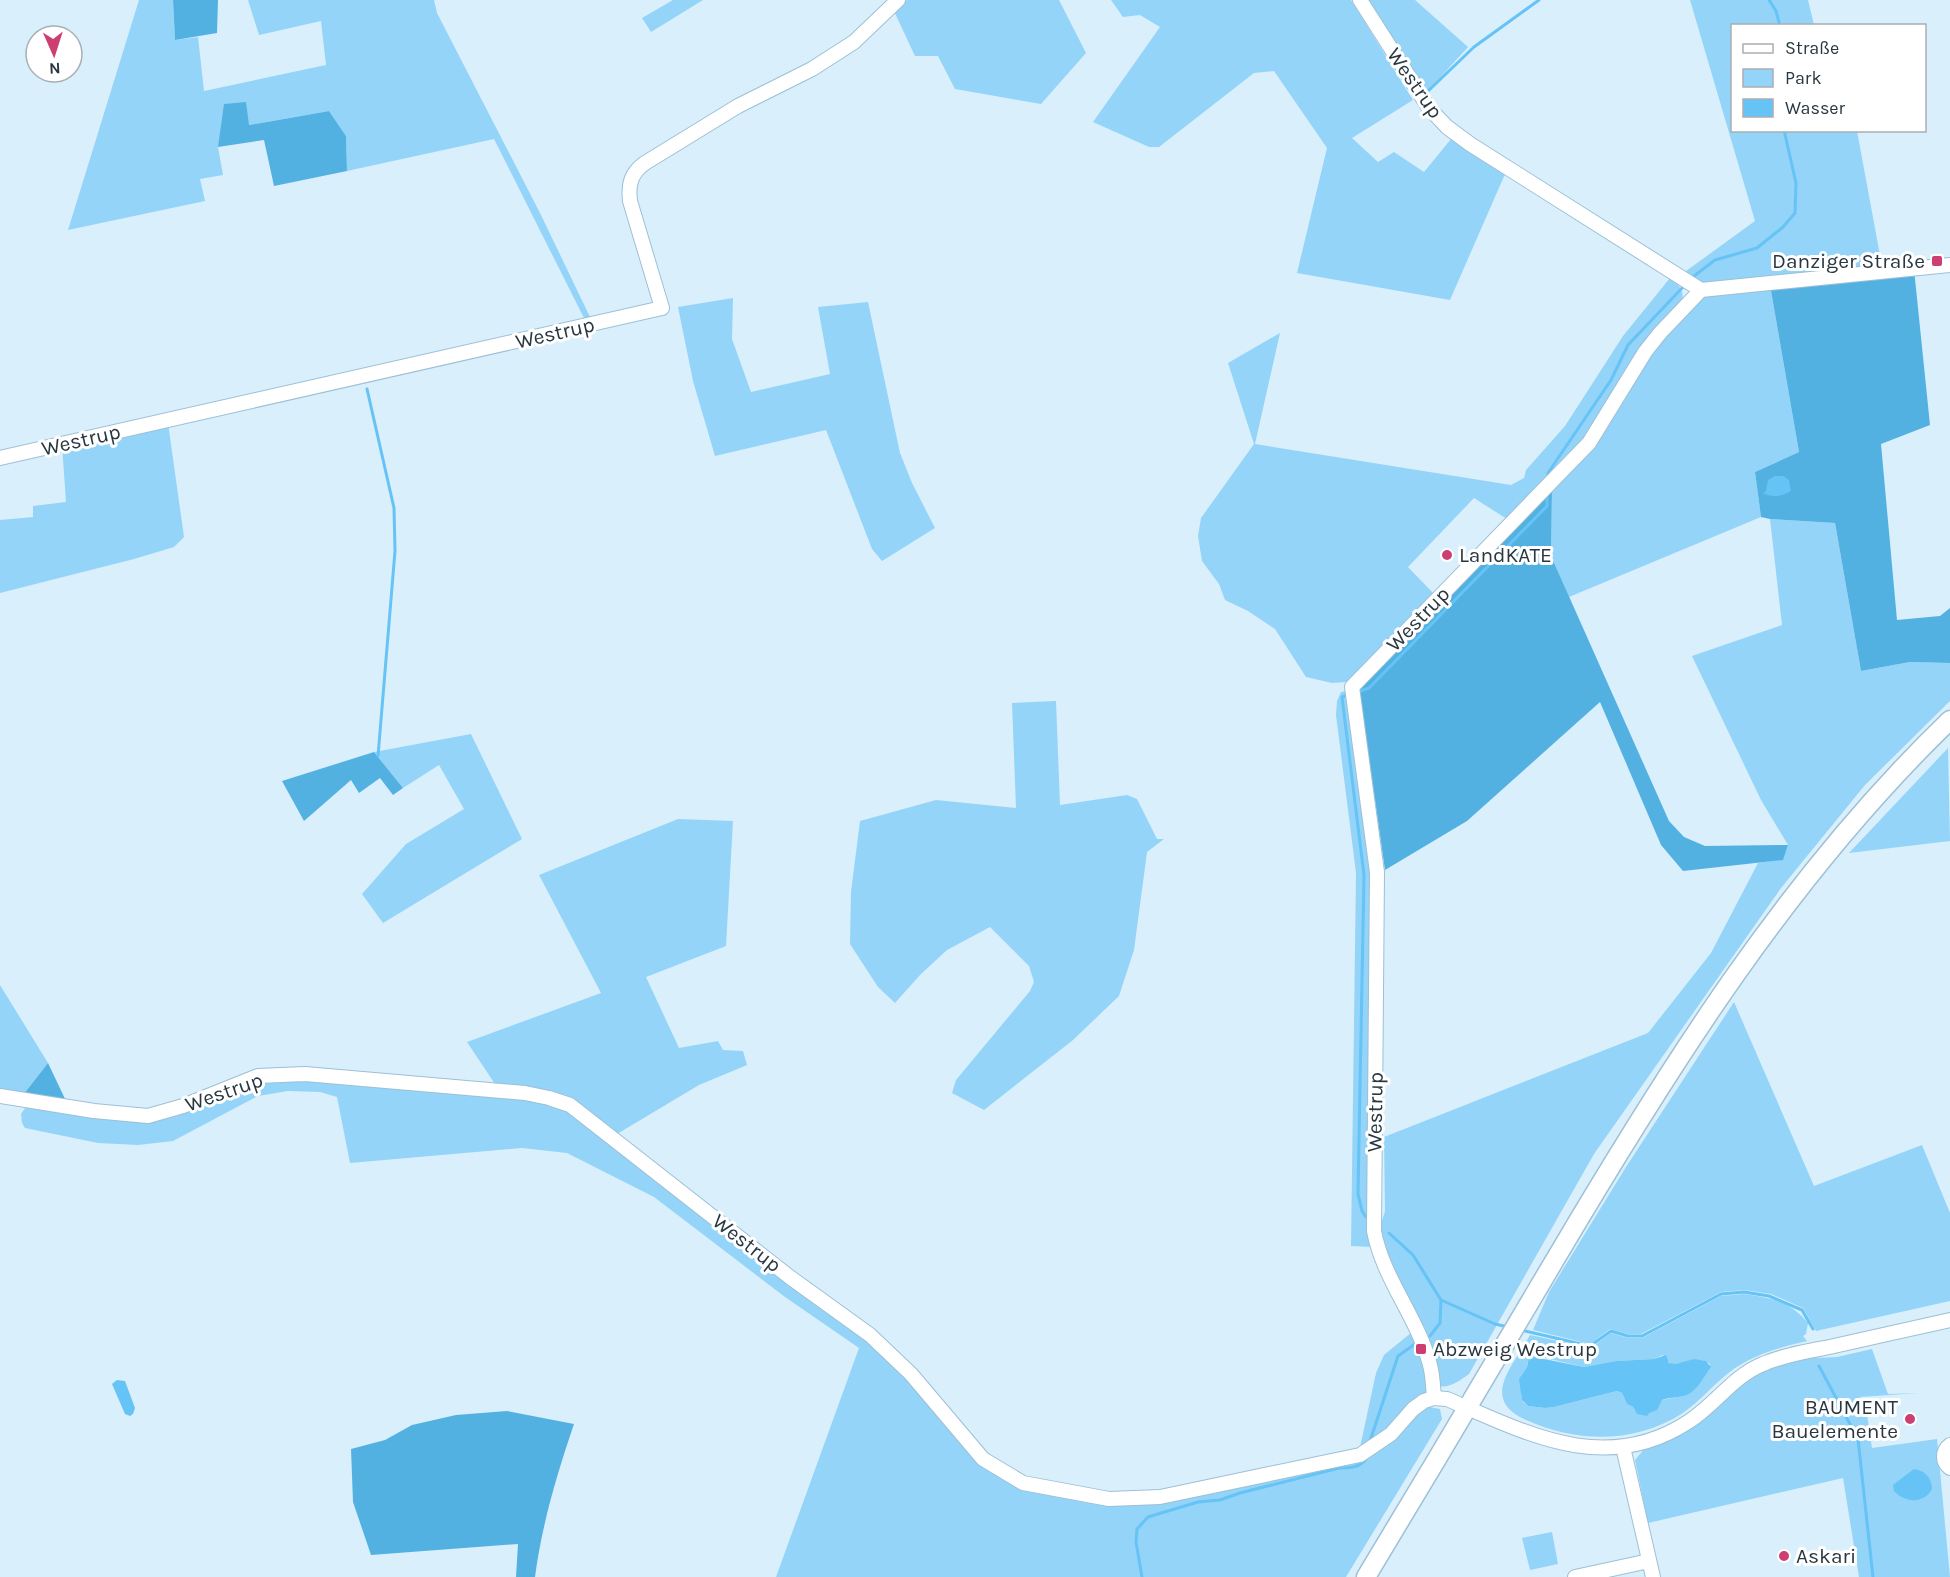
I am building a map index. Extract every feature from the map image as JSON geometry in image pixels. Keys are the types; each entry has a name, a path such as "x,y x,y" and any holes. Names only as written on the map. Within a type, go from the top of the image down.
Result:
{"main road":[{"path":"1366,1577 1646,1108 1740,967 1828,853 1866,808 1950,720"}],"street":[{"name":"Westrup","path":"0,458 662,308 630,201 628,191 632,175 645,163 738,106 812,69 854,42 898,0"},
{"name":"Westrup","path":"0,1096 94,1111 148,1116 183,1106 258,1076 305,1074 525,1093 570,1105 791,1278 870,1335 911,1374 983,1459 1023,1483 1109,1499 1160,1497 1359,1455 1391,1434 1413,1409 1424,1401 1434,1398 1427,1357 1378,1250 1374,1231 1377,872 1352,687 1589,443 1645,352 1701,290 1470,144 1447,127 1437,118 1417,91 1360,0"},
{"path":"1701,290 1950,265"},
{"path":"1434,1398 1447,1399 1516,1429 1556,1442 1592,1448 1623,1447 1655,1439 1679,1428 1705,1409 1738,1379 1762,1364 1791,1355 1950,1320"},
{"path":"1950,1445 1945,1449 1944,1455 1945,1464 1950,1468"},
{"path":"1623,1447 1653,1577"},
{"path":"1575,1577 1649,1561"}],"green space":[{"path":"139,0 173,0 175,40 198,37 204,91 326,65 321,21 259,35 248,0 434,0 437,13 540,213 590,317 584,318 494,139 347,171 346,136 329,111 249,125 218,147 223,175 200,179 205,201 68,230"},
{"path":"673,0 703,0 651,32 642,18"},
{"path":"907,0 1059,0 1086,53 1041,104 955,89 938,56 915,56 893,9"},
{"path":"1111,0 1351,0 1413,100 1352,138 1378,162 1394,152 1424,172 1451,139 1505,174 1450,300 1297,273 1327,148 1274,71 1254,73 1159,147 1149,147 1093,122 1160,27 1140,15 1123,17"},
{"path":"1365,0 1415,0 1468,47 1426,93"},
{"path":"1690,0 1808,0 1814,24 1731,24 1731,132 1857,132 1882,266 1703,284 1682,274 1755,221"},
{"path":"1670,278 1680,288 1683,301 1584,442 1507,519 1474,498 1408,567 1433,593 1347,682 1332,683 1306,677 1275,629 1248,611 1225,600 1219,584 1202,561 1198,536 1201,518 1254,444 1228,363 1280,333 1255,444 1511,485 1524,478 1526,470 1565,426 1623,336"},
{"path":"1770,285 1799,452 1755,472 1761,517 1569,597 1551,556 1552,489 1662,335 1697,300 1709,294"},
{"path":"733,298 732,339 751,392 830,374 818,307 868,302 900,453 912,483 935,528 882,561 872,549 826,430 715,456 693,381 678,307"},
{"path":"168,423 184,537 174,547 0,593 0,520 33,517 33,506 66,502 62,445"},
{"path":"1770,519 1835,523 1861,671 1910,662 1950,663 1950,701 1865,785 1781,888 1594,1154 1469,1374 1449,1386 1435,1385 1383,1252 1379,1230 1385,1211 1384,1137 1648,1033 1711,953 1758,863 1783,859 1788,845 1761,800 1692,656 1782,625"},
{"path":"1350,690 1376,872 1374,1247 1351,1246 1356,873 1336,715 1337,701 1341,692"},
{"path":"1056,701 1060,805 1127,795 1137,799 1157,839 1164,839 1147,852 1134,950 1119,996 1073,1040 984,1110 952,1093 956,1080 1030,991 1034,982 1029,966 990,927 947,950 895,1003 878,987 850,944 851,892 860,821 936,800 1016,808 1012,703"},
{"path":"471,734 522,839 383,923 362,894 406,844 464,809 439,765 403,788 374,752"},
{"path":"1948,748 1950,841 1849,853"},
{"path":"678,819 733,821 726,946 646,977 679,1048 718,1041 723,1050 743,1051 747,1065 699,1085 617,1134 579,1103 525,1090 497,1087 467,1042 601,993 539,875"},
{"path":"0,985 48,1063 23,1095 0,1090"},
{"path":"1734,1002 1814,1186 1922,1145 1950,1213 1950,1301 1816,1331 1803,1308 1771,1294 1744,1290 1721,1292 1641,1334 1628,1334 1610,1329 1590,1344 1533,1330 1549,1292 1626,1167"},
{"path":"304,1076 523,1099 574,1111 866,1336 910,1377 982,1462 1023,1487 1109,1503 1360,1458 1416,1411 1429,1407 1440,1409 1442,1419 1346,1577 776,1577 859,1348 785,1297 654,1197 567,1153 522,1148 350,1163 337,1097 320,1092 288,1091 258,1096 173,1141 138,1145 98,1143 25,1128 22,1123 21,1114 28,1104 150,1118 259,1078"},
{"path":"1744,1294 1771,1299 1787,1305 1808,1323 1806,1334 1803,1336 1807,1341 1752,1358 1728,1373 1683,1413 1665,1423 1626,1435 1585,1436 1545,1428 1512,1412 1504,1402 1502,1392 1504,1381 1530,1335 1591,1348 1611,1333 1628,1338 1642,1338 1721,1296","holes":["1663,1355 1674,1364 1693,1360 1704,1361 1710,1364 1709,1370 1703,1379 1682,1396 1662,1400 1651,1411 1635,1411 1627,1404 1622,1393 1617,1391 1554,1407 1528,1406 1523,1402 1521,1376 1527,1363 1537,1356 1584,1367 1616,1361 1654,1359"]},
{"path":"1412,1332 1419,1345 1429,1388 1397,1424 1359,1452 1376,1373 1384,1355"},
{"path":"1872,1349 1888,1394 1919,1393 1860,1397 1866,1408 1872,1448 1937,1439 1950,1577 1859,1577 1843,1478 1648,1523 1635,1460 1645,1448 1750,1379 1789,1359 1837,1357"},
{"path":"1552,1532 1558,1564 1530,1570 1522,1538"}],"shaded area":[{"path":"173,0 218,0 217,33 175,40"},
{"path":"246,102 249,125 329,111 346,136 347,171 274,186 264,140 218,147 224,104"},
{"path":"1914,269 1930,425 1881,444 1897,620 1940,616 1950,608 1950,663 1910,662 1861,671 1835,523 1761,517 1755,472 1799,452 1770,285"},
{"path":"1552,489 1551,556 1669,821 1684,837 1705,846 1788,845 1783,860 1683,871 1661,845 1600,702 1467,821 1385,870 1359,688"},
{"path":"374,752 403,788 393,795 380,778 359,793 351,780 304,821 282,781"},
{"path":"48,1063 67,1103 23,1095"},
{"path":"507,1411 574,1424 551,1499 535,1577 516,1577 518,1544 371,1555 353,1502 351,1449 385,1440 412,1425 456,1415"}],"water":[{"path":"1775,476 1783,476 1789,480 1791,491 1775,496 1763,493 1766,491 1768,480"},
{"path":"1666,1355 1669,1363 1676,1364 1694,1359 1706,1361 1711,1367 1692,1392 1688,1395 1662,1400 1657,1410 1647,1416 1637,1414 1633,1407 1627,1404 1622,1393 1617,1391 1545,1408 1528,1406 1522,1400 1519,1379 1528,1361 1534,1357 1584,1367 1616,1361 1654,1359"},
{"path":"117,1380 125,1381 135,1408 130,1416 125,1414 112,1384"},
{"path":"1914,1469 1927,1475 1932,1489 1924,1497 1909,1500 1898,1495 1893,1485"}],"waterway":[{"path":"1426,93 1474,47 1539,0"},
{"path":"1769,0 1776,11 1779,24"},
{"path":"1694,276 1715,260 1757,248 1783,227 1795,213 1796,183 1784,132"},
{"path":"1548,478 1548,473 1611,380 1628,345 1683,287"},
{"path":"367,389 394,508 395,551 378,756"},
{"path":"1355,693 1369,688 1547,506 1547,494"},
{"path":"1348,695 1342,697 1364,875 1358,1194 1362,1211 1366,1217"},
{"path":"1389,1233 1413,1255 1441,1300 1495,1324 1508,1327"},
{"path":"1521,1330 1590,1346 1611,1331 1628,1336 1642,1336 1721,1294 1744,1292 1769,1296 1802,1310 1813,1329"},
{"path":"1430,1336 1440,1323 1441,1300"},
{"path":"1370,1441 1398,1356 1415,1344"},
{"path":"1819,1366 1858,1439 1873,1577"},
{"path":"1142,1577 1136,1542 1137,1529 1148,1517 1198,1502 1220,1500 1339,1468 1354,1467 1366,1459"}],"place":[{"name":"Danziger Straße","path":"1937,261"},
{"name":"LandKATE","path":"1447,555"},
{"name":"Abzweig Westrup","path":"1421,1349"},
{"name":"BAUMENT Bauelemente","path":"1910,1419"},
{"name":"Askari","path":"1784,1556"}]}
